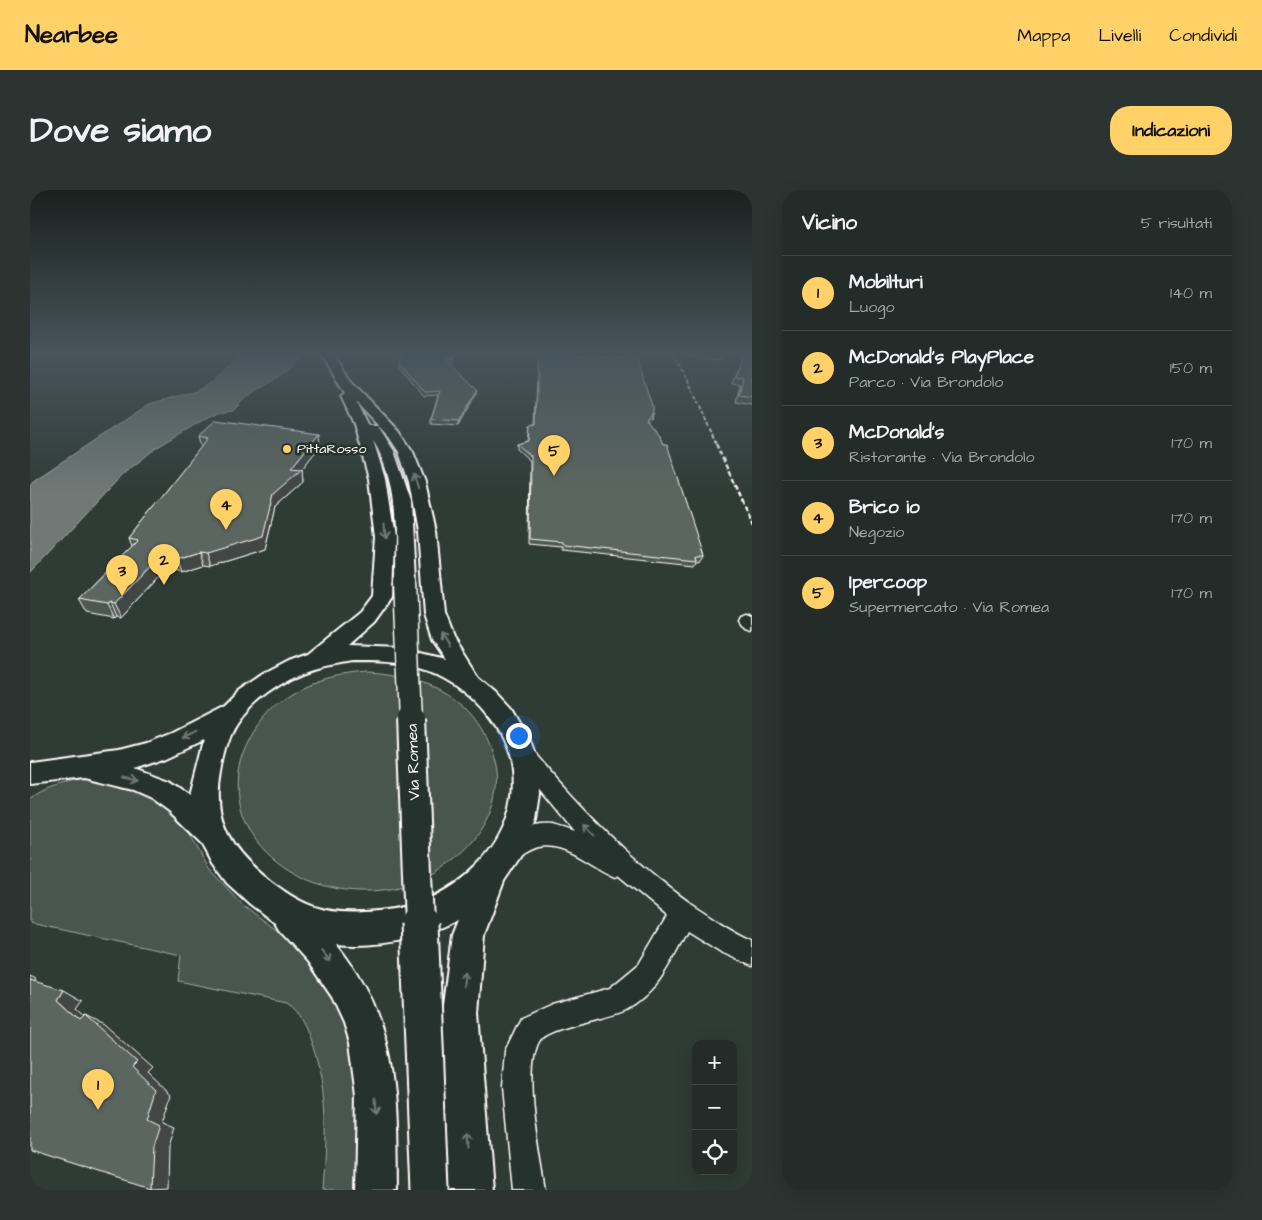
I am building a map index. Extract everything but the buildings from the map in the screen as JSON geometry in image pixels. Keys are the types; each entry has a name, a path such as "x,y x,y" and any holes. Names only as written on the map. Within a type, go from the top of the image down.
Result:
{"main road":[{"path":"311,662 351,632 367,617 382,597 385,537 379,488 361,424 348,400"},
{"name":"Via Romea","path":"356,400 387,451 403,501 430,1190"},
{"path":"362,400 394,434 406,452 417,482 427,531 434,615 443,640 469,682"},
{"path":"212,833 203,796 210,759 220,730 248,698 278,676 311,662 352,653 393,654 433,663 469,682 492,701 510,726 523,754 527,777 526,801 521,826 500,863 468,935 460,1013 471,1190"},
{"path":"30,773 84,767 147,753 186,738 233,713"},
{"path":"84,767 141,781 166,793 192,812 212,833 234,870 312,938 338,971 363,1024 373,1064 376,1116 376,1190"},
{"path":"267,898 306,922 356,930 407,924 454,905 500,863"}],"street":[{"path":"523,754 578,818 636,877 682,913 718,937 752,953"},
{"path":"500,863 524,839 546,834 567,839 636,877"},
{"path":"529,1190 517,1088 520,1051 531,1028 552,1018 617,1000 649,974 682,913"}],"shaded area":[{"path":"165,400 244,400 234,410 219,412 156,448 123,474 30,573 30,485 33,481 149,404"},
{"path":"365,672 409,678 448,694 464,707 477,722 488,741 495,764 496,777 496,790 489,815 483,827 467,848 436,873 424,879 399,887 373,891 330,887 301,877 277,861 257,842 243,818 237,792 240,763 253,733 276,706 298,690 320,680"},
{"path":"81,779 117,781 169,807 187,829 209,869 243,905 291,941 317,966 342,1009 358,1068 362,1190 322,1190 325,1117 321,1081 308,1032 299,1016 291,1007 286,1003 178,981 181,955 30,923 30,800 48,789"}],"railway":[{"path":"697,400 717,445"},
{"path":"716,444 752,523"}],"place":[{"name":"PittaRosso","path":"287,449"},
{"name":"Ipercoop","path":"554,476"},
{"name":"Brico io","path":"226,530"},
{"name":"McDonald's PlayPlace","path":"164,585"},
{"name":"McDonald's","path":"122,596"},
{"name":"Mobilturi","path":"98,1110"}]}
